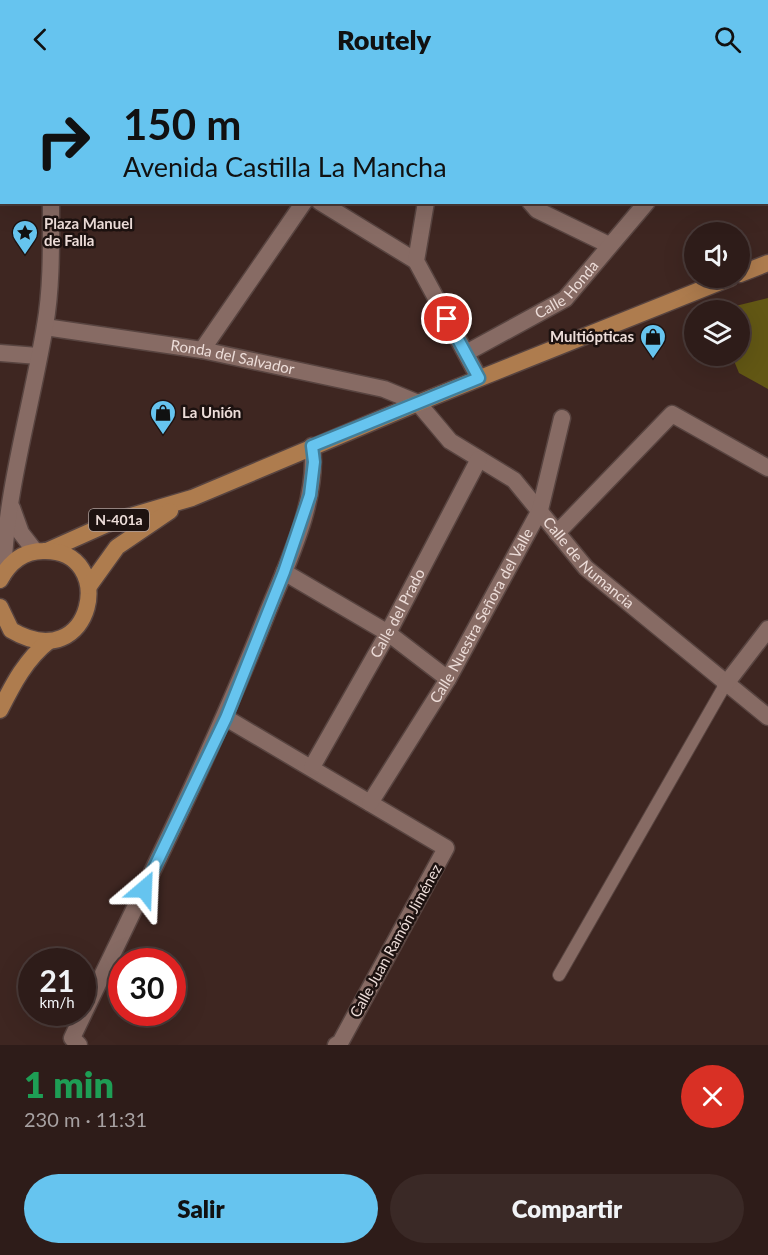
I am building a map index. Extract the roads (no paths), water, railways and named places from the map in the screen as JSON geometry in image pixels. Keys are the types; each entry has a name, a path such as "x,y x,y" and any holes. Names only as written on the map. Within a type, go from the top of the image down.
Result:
{"main road":[{"path":"750,270 768,263"},
{"name":"N-401a","path":"1,577 14,561 114,521 192,498 312,446 705,288"},
{"path":"89,586 104,562 117,547 143,527 192,498"},
{"path":"0,607 11,630 32,640 61,639 77,628 90,602 89,586 76,564 66,555 42,551"},
{"path":"0,710 20,673 34,654 50,641"}],"street":[{"path":"1,577 6,509 45,327 49,297 51,204"},
{"path":"202,350 303,204"},
{"path":"323,204 416,261 479,378"},
{"path":"416,261 426,204"},
{"path":"532,204 537,210 609,245"},
{"name":"Calle Honda","path":"466,353 565,299 645,204"},
{"name":"Ronda del Salvador","path":"45,327 202,350 384,388 418,403"},
{"path":"0,354 39,356"},
{"name":"Calle de Numancia","path":"418,403 450,441 514,480 586,568 725,685 768,717"},
{"path":"557,533 672,414 768,468"},
{"name":"Calle Nuestra Señora del Valle","path":"370,803 448,679 540,510 562,418"},
{"path":"75,1042 226,718 284,572 310,495 314,462 312,446"},
{"name":"Calle del Prado","path":"312,767 388,633 479,459"},
{"path":"6,509 21,533 42,551"},
{"path":"284,572 388,633 448,679"},
{"path":"725,685 768,629"},
{"path":"226,718 370,803"},
{"name":"Calle Juan Ramón Jiménez","path":"336,1045 340,1043 447,848 370,803"}],"lane":[{"path":"559,975 725,685"}],"place":[{"name":"Plaza Manuel de Falla","path":"25,256"},
{"name":"Multiópticas","path":"653,360"},
{"name":"La Unión","path":"163,436"}]}
